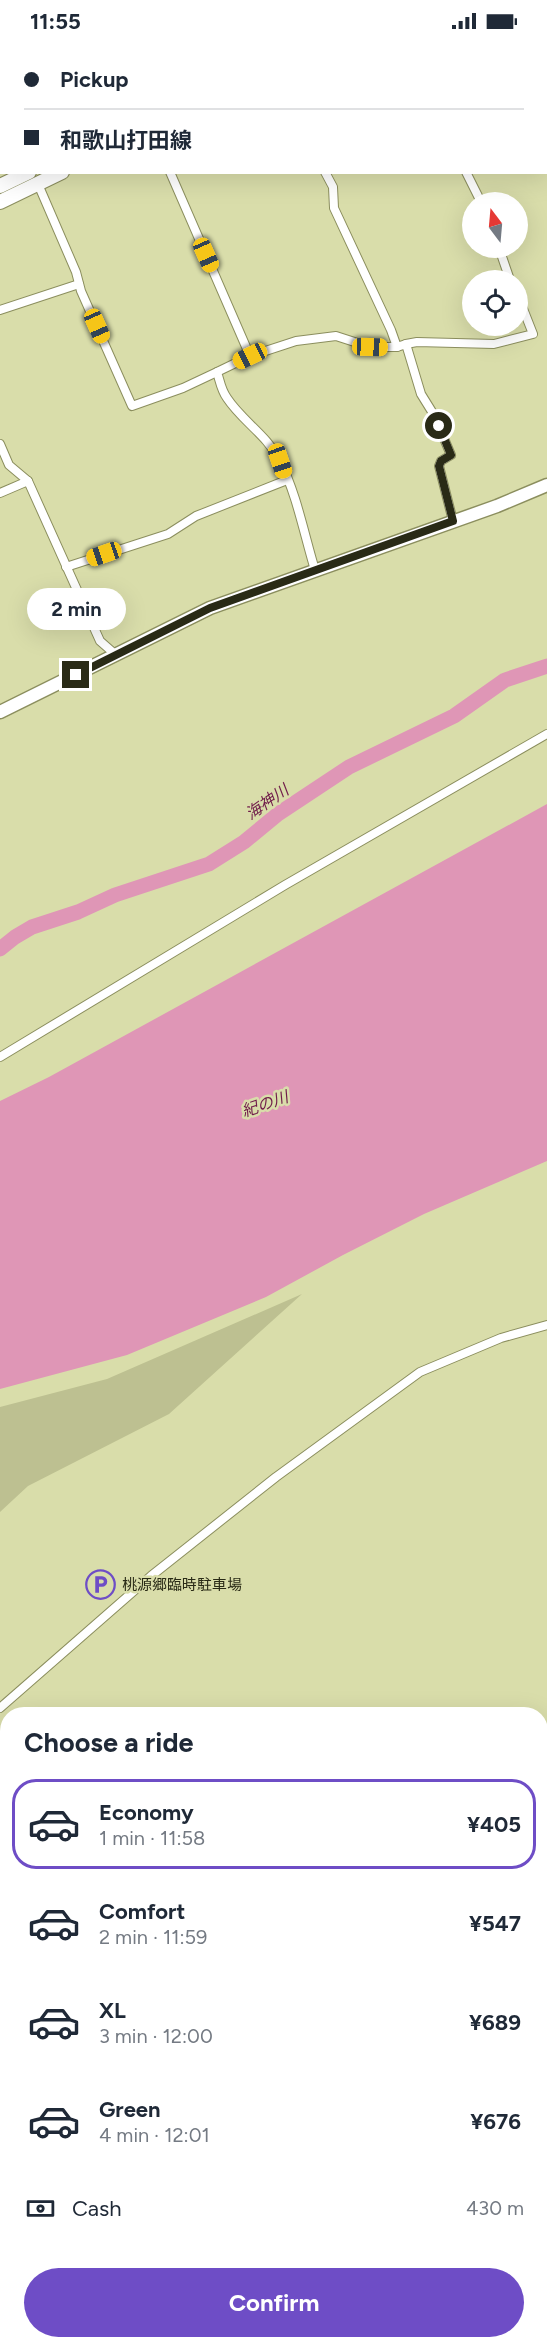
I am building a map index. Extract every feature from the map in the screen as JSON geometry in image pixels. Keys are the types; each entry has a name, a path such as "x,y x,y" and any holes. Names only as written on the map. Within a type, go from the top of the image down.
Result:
{"highway":[{"path":"0,186 25,174"},
{"path":"0,202 58,174"}],"main road":[{"path":"0,712 210,608 547,485"}],"street":[{"path":"171,174 250,356"},
{"path":"326,174 333,187 334,208 397,347"},
{"path":"467,174 476,192"},
{"path":"38,184 132,406 183,388 250,356 296,341 336,336 370,347 397,347 417,342 494,344 525,336"},
{"path":"0,310 79,284"},
{"path":"528,321 533,334 528,335"},
{"path":"406,344 421,394 434,415 451,455 441,461 439,466 453,521"},
{"path":"217,372 227,399 268,443 280,461 300,512 315,570"},
{"path":"0,444 9,465 28,481 100,641 116,655"},
{"path":"66,567 168,534 196,516 287,480"},
{"path":"0,493 28,481"},
{"path":"0,1057 315,868 547,734"},
{"path":"1,1707 151,1576 276,1477 420,1372 492,1341 547,1325"}],"shaded area":[{"path":"302,1294 169,1414 28,1486 0,1512 0,1407 107,1379"}],"water":[{"name":"紀の川","path":"547,804 547,1161 424,1214 266,1297 127,1355 0,1389 0,1101 49,1077"}],"waterway":[{"name":"海神川","path":"0,949 32,927 78,912 115,895 209,864 244,842 278,814 349,767 454,716 505,680 547,666"}],"place":[{"name":"桃源郷臨時駐車場","path":"101,1585"}],"route":[{"path":"76,675 210,608 453,521 439,466 441,461 451,455 439,426"}]}
